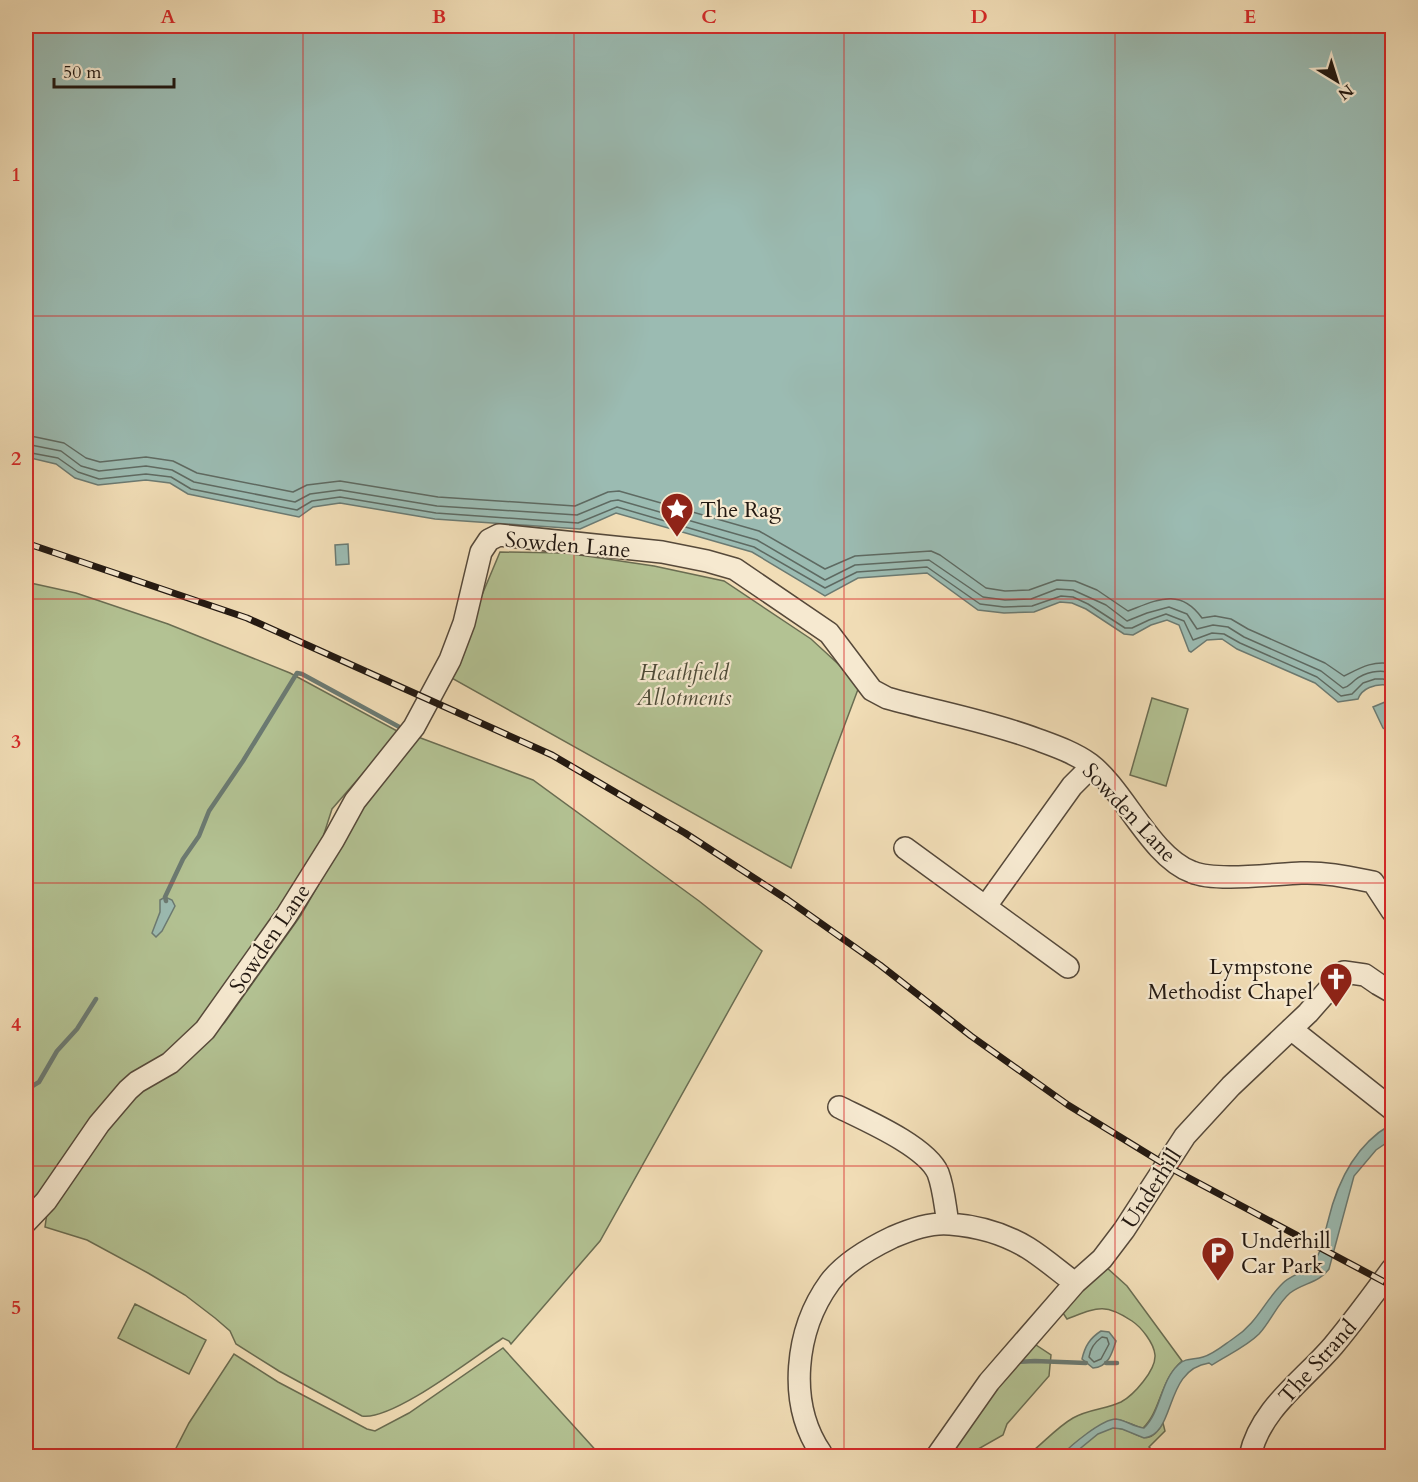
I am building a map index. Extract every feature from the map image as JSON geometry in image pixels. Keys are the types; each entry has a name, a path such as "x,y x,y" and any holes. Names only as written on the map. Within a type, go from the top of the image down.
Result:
{"street":[{"name":"Sowden Lane","path":"26,1222 46,1201 99,1125 128,1090 137,1082 170,1063 205,1030 286,916 355,801 414,727 450,660 473,589 481,552 489,540 499,535 662,552 735,569 829,633 874,691 887,698 1008,728 1062,748 1092,766 1102,775 1167,855 1176,864 1193,873 1233,876 1323,873 1372,882 1392,911"},
{"path":"986,906 1072,786 1092,766"},
{"path":"905,848 1068,967"},
{"name":"Underhill","path":"937,1456 989,1382 1075,1283 1102,1259 1124,1230 1185,1136 1231,1086 1308,1013 1344,972 1365,975 1392,992"},
{"path":"1291,1029 1392,1109"},
{"path":"839,1107 884,1119 920,1152 938,1172 948,1223"},
{"path":"828,1454 812,1439 801,1397 798,1373 805,1336 814,1309 830,1282 866,1252 902,1233 948,1223 986,1229 1027,1247 1075,1283"},
{"name":"The Strand","path":"1250,1456 1268,1416 1332,1348 1392,1269"}],"green space":[{"name":"Heathfield Allotments","path":"500,552 566,553 654,566 724,581 811,639 860,684 791,868 448,676"},
{"path":"26,582 76,593 168,624 290,673 399,732 332,809 323,837 217,1005 96,1120 26,1210"},
{"path":"1152,698 1188,709 1166,786 1130,775"},
{"path":"418,737 533,780 699,901 762,951 600,1241 511,1344 503,1338 413,1398 376,1415 362,1416 279,1371 236,1344 230,1331 185,1295 87,1240 45,1227 47,1213 96,1142 135,1095 188,1061 225,1022 301,915 361,811"},
{"path":"1106,1267 1127,1286 1182,1361 1169,1377 1154,1413 1143,1428 1119,1420 1109,1421 1087,1434 1061,1456 1031,1456 1034,1450 1073,1418 1126,1399 1138,1388 1152,1368 1155,1355 1152,1345 1143,1331 1132,1321 1107,1309 1085,1312 1067,1319 1061,1310"},
{"path":"135,1304 206,1340 189,1374 118,1338"},
{"path":"1033,1343 1051,1355 1049,1376 1007,1424 1003,1435 966,1456 941,1456"},
{"path":"503,1348 601,1456 172,1456 189,1423 234,1354 278,1382 367,1429 375,1431 409,1413"},
{"path":"1163,1423 1165,1431 1149,1447 1159,1456 1071,1456 1102,1431 1122,1429 1146,1438 1157,1432"}],"water":[{"path":"26,26 1392,26 1392,690 1386,685 1373,686 1366,689 1358,699 1338,702 1315,683 1237,649 1222,639 1207,640 1191,652 1179,625 1167,620 1151,625 1133,635 1124,634 1086,609 1072,603 1060,602 1034,612 1004,613 978,610 927,573 858,578 825,596 752,552 616,513 580,529 435,519 340,503 313,507 299,517 188,494 170,483 146,480 98,485 75,478 56,464 26,457"},
{"path":"348,544 349,564 336,565 335,545"},
{"path":"1392,690 1392,739 1389,732 1383,728 1373,707 1391,697"},
{"path":"165,897 172,900 175,906 162,931 156,937 152,933 160,912 160,900"},
{"path":"1392,1125 1392,1139 1376,1150 1354,1176 1329,1269 1325,1274 1290,1293 1259,1334 1248,1343 1212,1365 1209,1363 1194,1368 1184,1377 1162,1426 1154,1434 1144,1438 1122,1429 1113,1428 1098,1434 1071,1456 1061,1456 1087,1434 1110,1420 1116,1419 1144,1428 1154,1414 1167,1380 1181,1362 1211,1354 1242,1332 1282,1284 1309,1267 1320,1249 1342,1179 1366,1144"},
{"path":"1101,1331 1109,1332 1116,1341 1106,1362 1093,1368 1082,1359 1088,1343"}],"waterway":[{"path":"166,901 165,897 183,859 199,836 209,811 297,673 403,729"},
{"path":"26,1090 39,1082 57,1051 77,1029 96,999"},
{"path":"1015,1362 1086,1363"},
{"path":"1106,1363 1117,1363"}],"railway":[{"path":"26,543 247,618 552,755 685,833 788,900 880,965 971,1036 1068,1105 1174,1170 1392,1286"}],"place":[{"name":"The Rag","path":"677,538"},
{"name":"Lympstone Methodist Chapel","path":"1336,1008"},
{"name":"Underhill Car Park","path":"1218,1282"}]}
